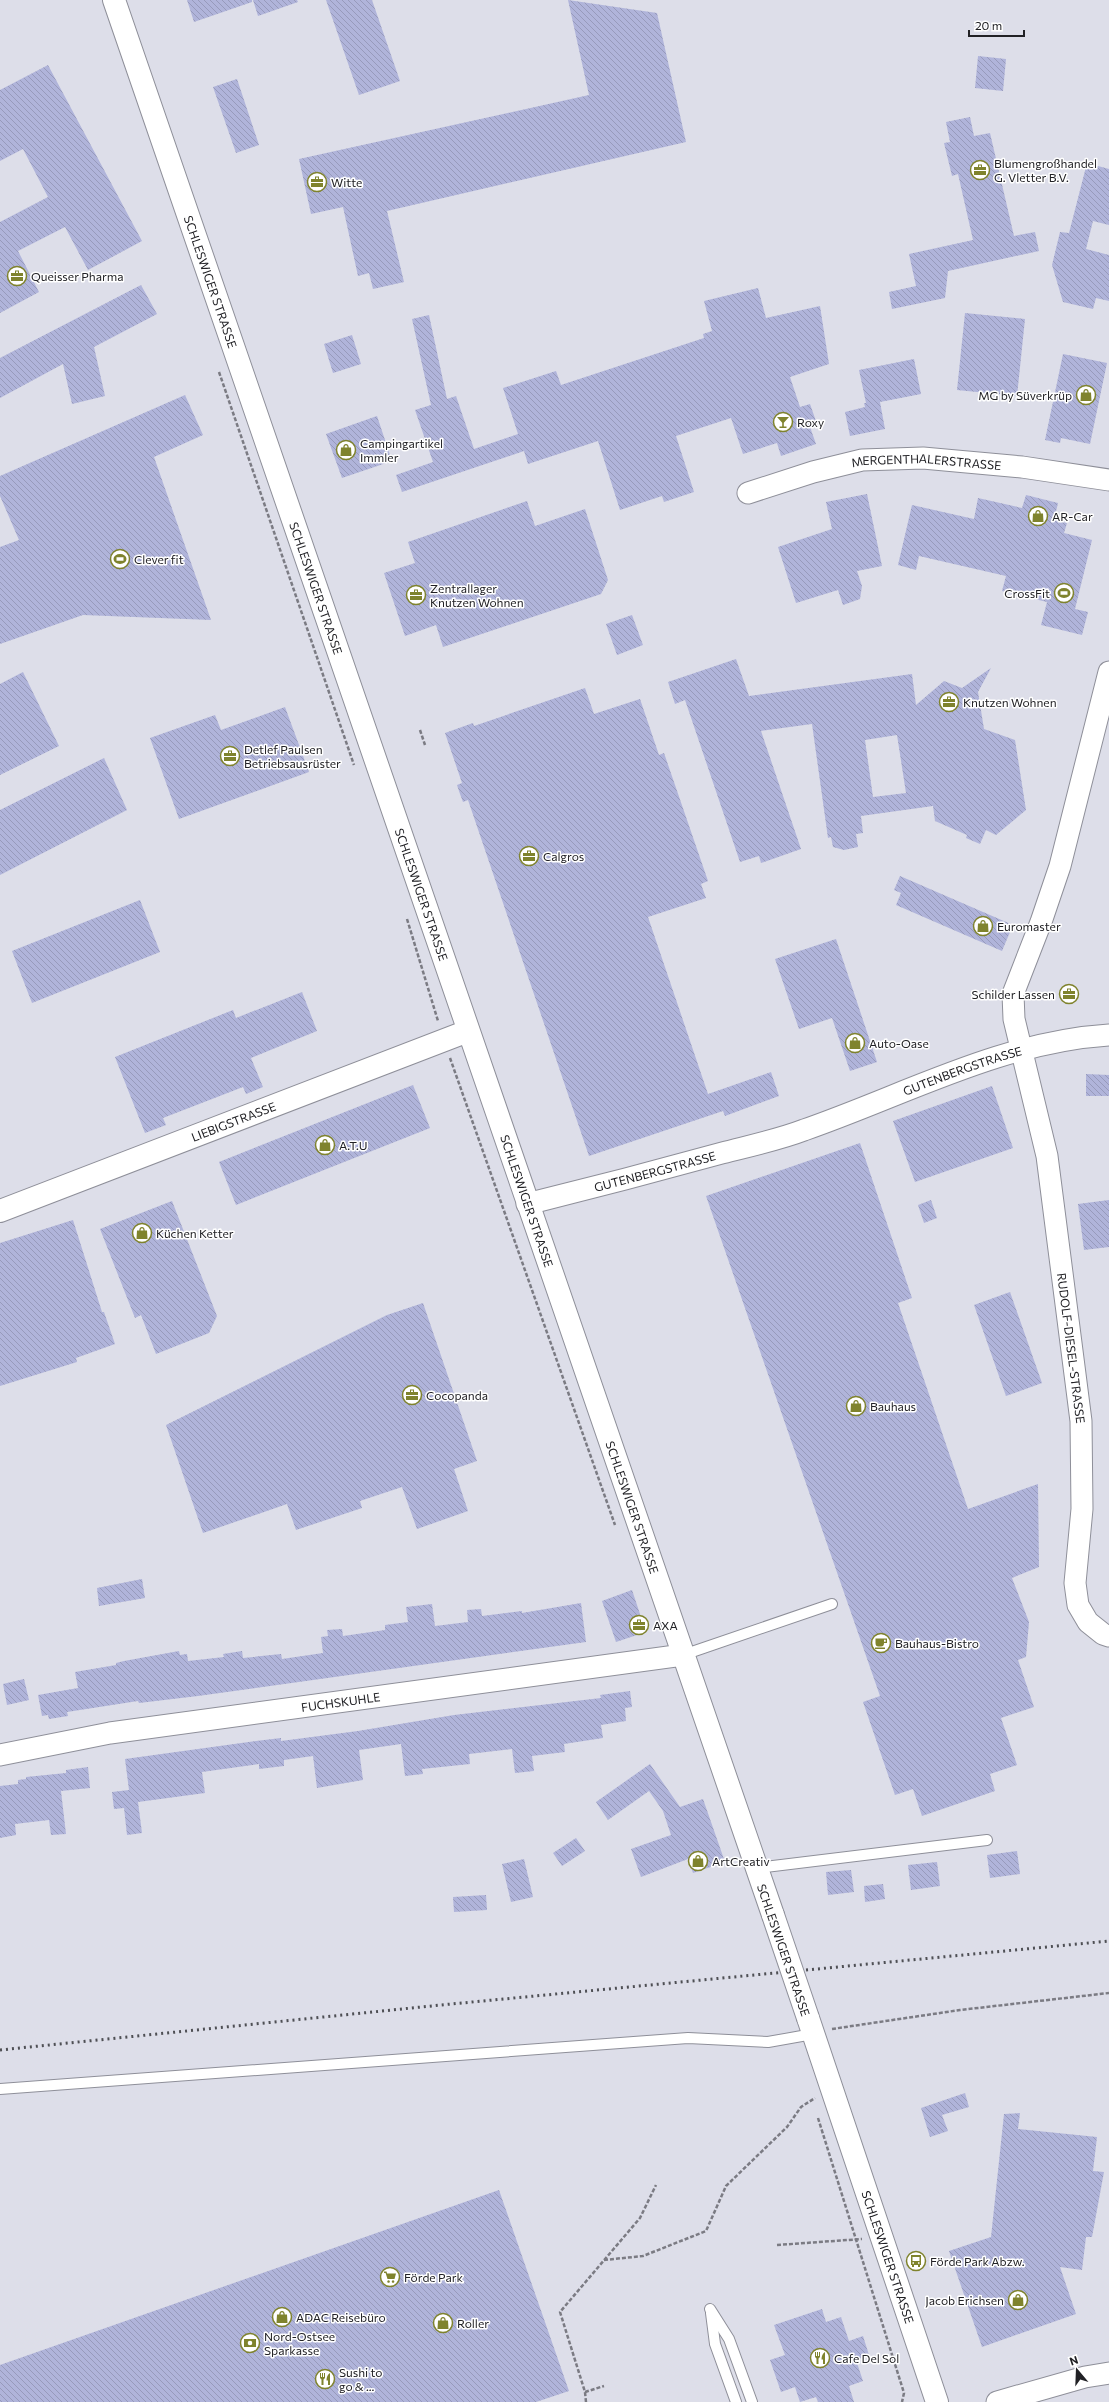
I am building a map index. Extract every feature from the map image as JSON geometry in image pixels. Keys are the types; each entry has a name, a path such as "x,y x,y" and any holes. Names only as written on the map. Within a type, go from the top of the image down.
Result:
{"main road":[{"name":"SCHLESWIGER STRASSE","path":"114,0 527,1204 773,1915 937,2402"},
{"name":"LIEBIGSTRASSE","path":"0,1211 468,1031"}],"street":[{"name":"MERGENTHALERSTRASSE","path":"748,494 813,472 869,460 923,458 1022,467 1109,480"},
{"name":"GUTENBERGSTRASSE","path":"527,1204 802,1131 867,1107 963,1067 1021,1048 1014,1019 1012,994 1041,922 1060,866 1109,672"},
{"path":"1021,1048 1062,1040 1109,1035"},
{"name":"RUDOLF-DIESEL-STRASSE","path":"1021,1048 1047,1156 1081,1421 1082,1508 1074,1583 1078,1605 1088,1622 1103,1634 1109,1636"},
{"name":"FUCHSKUHLE","path":"0,1756 110,1733 683,1655"},
{"path":"997,2402 1084,2377 1109,2373"}],"lane":[{"path":"683,1655 832,1604"},
{"path":"756,1868 987,1840"},
{"path":"0,2089 688,2038 768,2042 811,2026"},
{"path":"736,2402 715,2344 710,2309 729,2339 752,2402"}],"path":[{"path":"241,441 356,772"},
{"path":"420,730 425,745"},
{"path":"405,912 444,1041 616,1526"},
{"path":"811,2026 834,2028 960,2010 1109,1993"},
{"path":"811,2092 815,2106"},
{"path":"604,2260 643,2256 706,2231 726,2186 787,2127 801,2107"},
{"path":"817,2114 904,2393 902,2402"},
{"path":"586,2402 586,2392 560,2312 640,2218 656,2185"},
{"path":"777,2245 882,2238"},
{"path":"586,2392 604,2386"}],"building":[{"path":"187,0 252,0 252,2 194,22"},
{"path":"253,0 297,0 298,2 258,16"},
{"path":"326,0 372,0 400,81 359,95"},
{"path":"568,0 657,13 686,142 387,211 404,282 373,289 369,273 358,276 343,207 311,214 299,159 589,95"},
{"path":"978,56 1006,59 1003,91 975,88"},
{"path":"48,65 142,241 88,270 65,227 18,251 39,292 0,313 0,222 48,197 23,149 0,161 0,90"},
{"path":"237,79 259,145 236,153 213,87"},
{"path":"970,117 974,136 990,133 1014,236 1035,232 1039,251 948,271 945,298 892,309 889,292 916,286 909,254 973,240 958,174 952,176 944,143 950,142 946,122"},
{"path":"1087,163 1109,169 1109,225 1093,221 1086,249 1109,255 1109,301 1096,298 1093,309 1063,302 1052,265 1060,232 1069,233"},
{"path":"141,285 157,314 94,347 105,396 72,404 63,364 0,398 0,358"},
{"path":"758,288 766,318 820,306 829,364 790,377 800,407 810,404 817,424 810,427 816,444 781,456 777,443 743,454 731,418 676,436 694,492 664,502 662,496 620,510 598,441 528,464 524,451 402,492 396,475 433,462 415,410 431,405 412,319 429,315 447,399 456,396 474,449 518,434 503,388 556,371 561,385 704,338 703,334 712,331 704,301"},
{"path":"965,313 1025,319 1017,396 957,390"},
{"path":"352,335 361,364 333,373 324,344"},
{"path":"1063,354 1107,363 1090,444 1061,438 1060,443 1045,440"},
{"path":"914,359 921,394 880,402 885,429 850,436 845,412 865,407 864,403 866,403 859,370"},
{"path":"185,395 203,435 154,457 211,620 83,615 0,644 0,547 19,540 0,496 0,476"},
{"path":"377,416 392,461 342,478 326,434"},
{"path":"867,494 882,566 857,571 862,586 860,599 843,605 838,590 796,603 778,547 832,529 826,502"},
{"path":"1026,495 1058,503 1054,520 1067,523 1064,533 1092,540 1075,609 1088,612 1082,635 1041,625 1047,602 1002,591 1006,576 919,556 916,570 898,565 912,505 974,519 978,498 1022,508"},
{"path":"527,501 535,526 585,509 608,580 601,594 443,647 436,625 405,636 384,573 415,563 408,542"},
{"path":"632,615 643,645 617,655 606,624"},
{"path":"736,659 749,696 912,674 916,705 944,681 962,688 991,668 978,692 984,729 1015,740 1026,810 996,835 986,830 980,844 966,838 967,835 935,821 933,806 861,816 863,833 856,834 858,847 844,850 833,847 831,837 828,838 812,724 761,731 801,849 761,863 759,856 740,862 685,700 675,704 668,682","holes":["897,735 906,793 873,797 865,740"]},
{"path":"23,672 59,746 0,775 0,684"},
{"path":"585,688 594,714 640,699 659,755 664,753 708,881 701,884 706,898 648,917 708,1094 771,1072 779,1096 725,1116 723,1111 589,1156 468,800 463,802 460,794 457,785 462,783 445,733 473,723 474,726"},
{"path":"285,707 309,772 179,819 150,738 215,715 221,730"},
{"path":"104,758 127,810 0,875 0,810"},
{"path":"900,876 1013,925 1002,951 896,905 901,893 894,890"},
{"path":"140,900 160,952 32,1003 12,951"},
{"path":"836,939 877,1062 850,1071 832,1018 799,1029 775,959"},
{"path":"1067,984 1078,992 1070,1003 1059,995"},
{"path":"302,992 317,1031 251,1058 263,1087 246,1094 243,1087 163,1118 166,1125 145,1133 115,1057 233,1010 236,1018"},
{"path":"1086,1074 1109,1075 1109,1096 1086,1096"},
{"name":"A.T.U","path":"413,1085 430,1128 236,1205 219,1162"},
{"path":"992,1086 1013,1148 915,1182 893,1121"},
{"name":"Bauhaus","path":"860,1143 912,1298 898,1303 968,1509 1038,1484 1039,1567 1012,1578 1029,1622 1026,1657 1018,1660 1034,1707 1001,1718 1017,1765 990,1774 995,1791 922,1816 913,1789 895,1795 863,1702 880,1696 706,1196"},
{"path":"931,1200 937,1218 924,1223 918,1205"},
{"path":"1109,1200 1109,1247 1084,1250 1078,1204"},
{"path":"172,1201 217,1316 209,1333 156,1354 141,1315 135,1318 100,1229"},
{"path":"73,1220 102,1312 104,1312 115,1344 76,1358 77,1362 0,1386 0,1243"},
{"path":"1010,1292 1042,1383 1006,1396 974,1305"},
{"path":"423,1303 477,1461 454,1469 468,1511 417,1529 402,1487 360,1501 362,1508 296,1530 287,1504 203,1533 166,1425 387,1315"},
{"path":"142,1579 145,1598 99,1606 97,1588"},
{"path":"632,1590 646,1632 616,1642 602,1601"},
{"path":"581,1603 586,1642 198,1696 139,1703 138,1701 67,1712 68,1716 49,1719 48,1715 42,1716 38,1695 78,1688 75,1672 116,1665 116,1663 124,1661 179,1651 180,1655 187,1654 188,1661 224,1657 223,1654 242,1651 243,1658 281,1654 282,1659 323,1653 321,1637 328,1636 327,1630 342,1629 343,1636 385,1630 385,1625 408,1622 406,1607 432,1604 435,1626 468,1622 467,1610 481,1609 482,1616 522,1611 522,1613"},
{"path":"24,1679 29,1700 7,1705 3,1684"},
{"path":"630,1691 632,1707 625,1708 626,1721 601,1725 603,1738 564,1744 565,1752 532,1756 534,1771 515,1773 512,1749 469,1754 470,1764 422,1769 423,1774 405,1776 401,1744 359,1750 363,1780 317,1788 313,1756 284,1760 284,1766 259,1769 259,1764 202,1772 205,1793 138,1802 142,1833 127,1835 124,1808 114,1809 112,1792 129,1790 125,1759 256,1741 281,1738 281,1741 358,1731 454,1715 601,1698 600,1695"},
{"path":"650,1764 680,1807 703,1799 725,1862 693,1873 688,1859 641,1877 631,1849 671,1835 663,1811 649,1791 608,1820 596,1802"},
{"path":"88,1767 90,1788 61,1791 66,1834 51,1835 49,1820 15,1824 16,1835 0,1838 0,1786 18,1784 18,1780 26,1779 26,1777 66,1773 66,1770"},
{"path":"576,1838 585,1851 562,1866 553,1853"},
{"path":"1017,1851 1020,1874 990,1878 987,1855"},
{"path":"524,1859 533,1897 511,1902 502,1864"},
{"path":"937,1862 940,1886 911,1890 908,1865"},
{"path":"851,1870 854,1892 828,1895 826,1872"},
{"path":"883,1884 885,1899 865,1902 864,1886"},
{"path":"486,1895 487,1910 454,1912 453,1897"},
{"path":"965,2093 969,2107 942,2115 948,2131 930,2137 921,2108"},
{"path":"1020,2113 1018,2129 1097,2137 1093,2171 1104,2172 1092,2237 1086,2237 1082,2270 1060,2267 1076,2314 982,2347 949,2251 991,2237 1004,2114"},
{"name":"Förde Park","path":"499,2190 569,2391 536,2402 0,2402 0,2365"},
{"name":"Cafe Del Sol","path":"822,2309 826,2322 841,2317 849,2341 863,2336 869,2355 856,2360 863,2381 849,2386 854,2402 818,2402 816,2397 800,2402 795,2387 781,2392 770,2360 785,2355 774,2325"}],"railway":[{"path":"0,2050 441,2005 1109,1941"}],"place":[{"name":"Blumengroßhandel G. Vletter B.V.","path":"980,170"},
{"name":"Witte","path":"317,182"},
{"name":"Queisser Pharma","path":"17,276"},
{"name":"MG by Süverkrüp","path":"1086,395"},
{"name":"Roxy","path":"783,422"},
{"name":"Campingartikel Immler","path":"346,450"},
{"name":"AR-Car","path":"1038,516"},
{"name":"Clever fit","path":"120,559"},
{"name":"CrossFit","path":"1064,593"},
{"name":"Zentrallager Knutzen Wohnen","path":"416,595"},
{"name":"Knutzen Wohnen","path":"949,702"},
{"name":"Detlef Paulsen Betriebsausrüster","path":"230,756"},
{"name":"Calgros","path":"529,856"},
{"name":"Euromaster","path":"983,926"},
{"name":"Schilder Lassen","path":"1069,994"},
{"name":"Auto-Oase","path":"855,1043"},
{"name":"A.T.U","path":"325,1145"},
{"name":"Küchen Ketter","path":"142,1233"},
{"name":"Cocopanda","path":"412,1395"},
{"name":"Bauhaus","path":"856,1406"},
{"name":"AXA","path":"639,1625"},
{"name":"Bauhaus-Bistro","path":"881,1643"},
{"name":"ArtCreativ","path":"698,1861"},
{"name":"Förde Park Abzw.","path":"916,2261"},
{"name":"Förde Park","path":"390,2277"},
{"name":"Jacob Erichsen","path":"1018,2300"},
{"name":"ADAC Reisebüro","path":"282,2317"},
{"name":"Roller","path":"443,2323"},
{"name":"Nord-Ostsee Sparkasse","path":"250,2343"},
{"name":"Cafe Del Sol","path":"820,2358"},
{"name":"Sushi to go & ...","path":"325,2379"}]}
